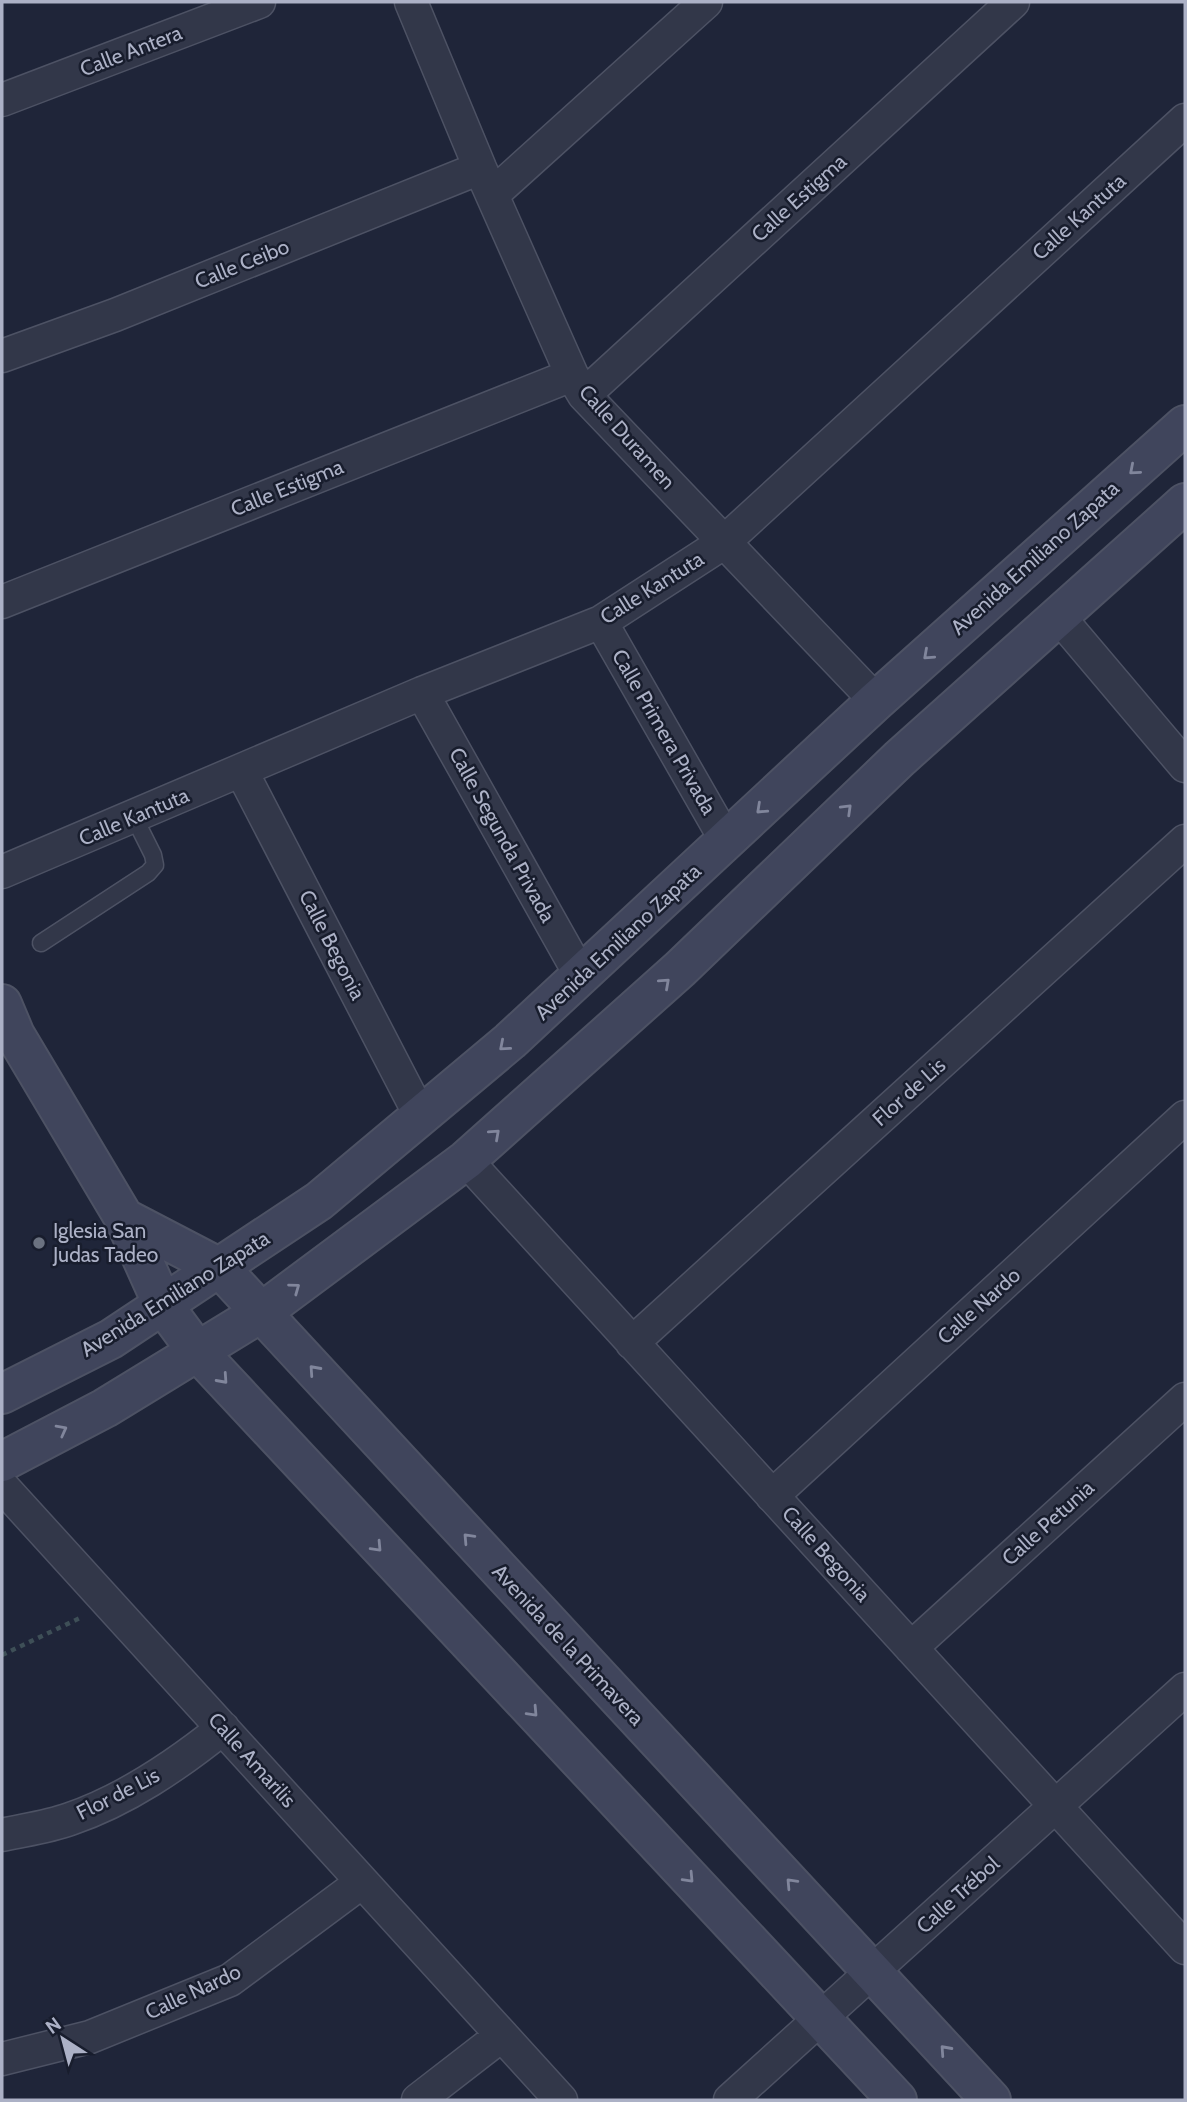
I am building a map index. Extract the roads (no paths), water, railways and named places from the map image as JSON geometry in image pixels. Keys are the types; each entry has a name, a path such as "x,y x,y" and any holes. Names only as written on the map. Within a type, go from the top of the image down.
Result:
{"street":[{"name":"Calle Antera","path":"2,100 259,2"},
{"name":"Calle Duramen","path":"411,2 486,181 578,385 723,542 876,701"},
{"name":"Calle Ceibo","path":"2,356 486,181 706,2"},
{"name":"Calle Estigma","path":"2,602 578,385 1013,2"},
{"name":"Calle Kantuta","path":"2,872 242,772 422,693 601,622 723,542 1185,120"},
{"name":"Avenida Emiliano Zapata","path":"2,1394 111,1339 319,1201 421,1117 581,976 876,701 1185,425"},
{"path":"2,1462 105,1408 262,1312 466,1160 680,969 899,759 1185,503"},
{"path":"1059,617 1185,766"},
{"name":"Calle Primera Privada","path":"601,622 727,842"},
{"name":"Calle Segunda Privada","path":"422,693 581,976"},
{"name":"Calle Begonia","path":"242,772 421,1117"},
{"name":"Flor de Lis","path":"632,1343 1185,841"},
{"path":"6,1027 124,1218 163,1305 197,1351 897,2100"},
{"name":"Calle Nardo","path":"772,1496 1185,1117"},
{"name":"Calle Begonia","path":"466,1160 1185,1948"},
{"name":"Avenida de la Primavera","path":"124,1218 220,1268 991,2100"},
{"name":"Calle Petunia","path":"911,1648 1185,1399"},
{"name":"Calle Amarilis","path":"2,1486 561,2100"},
{"name":"Calle Trébol","path":"730,2100 1185,1689"},
{"name":"Flor de Lis","path":"2,1835 68,1820 108,1804 191,1754 223,1728"},
{"name":"Calle Nardo","path":"2,2059 90,2037 230,1980 362,1882"},
{"path":"418,2100 502,2035"}],"lane":[{"path":"41,943 148,873 155,865 153,855 134,817"}],"place":[{"name":"Iglesia San Judas Tadeo","path":"39,1243"}]}
